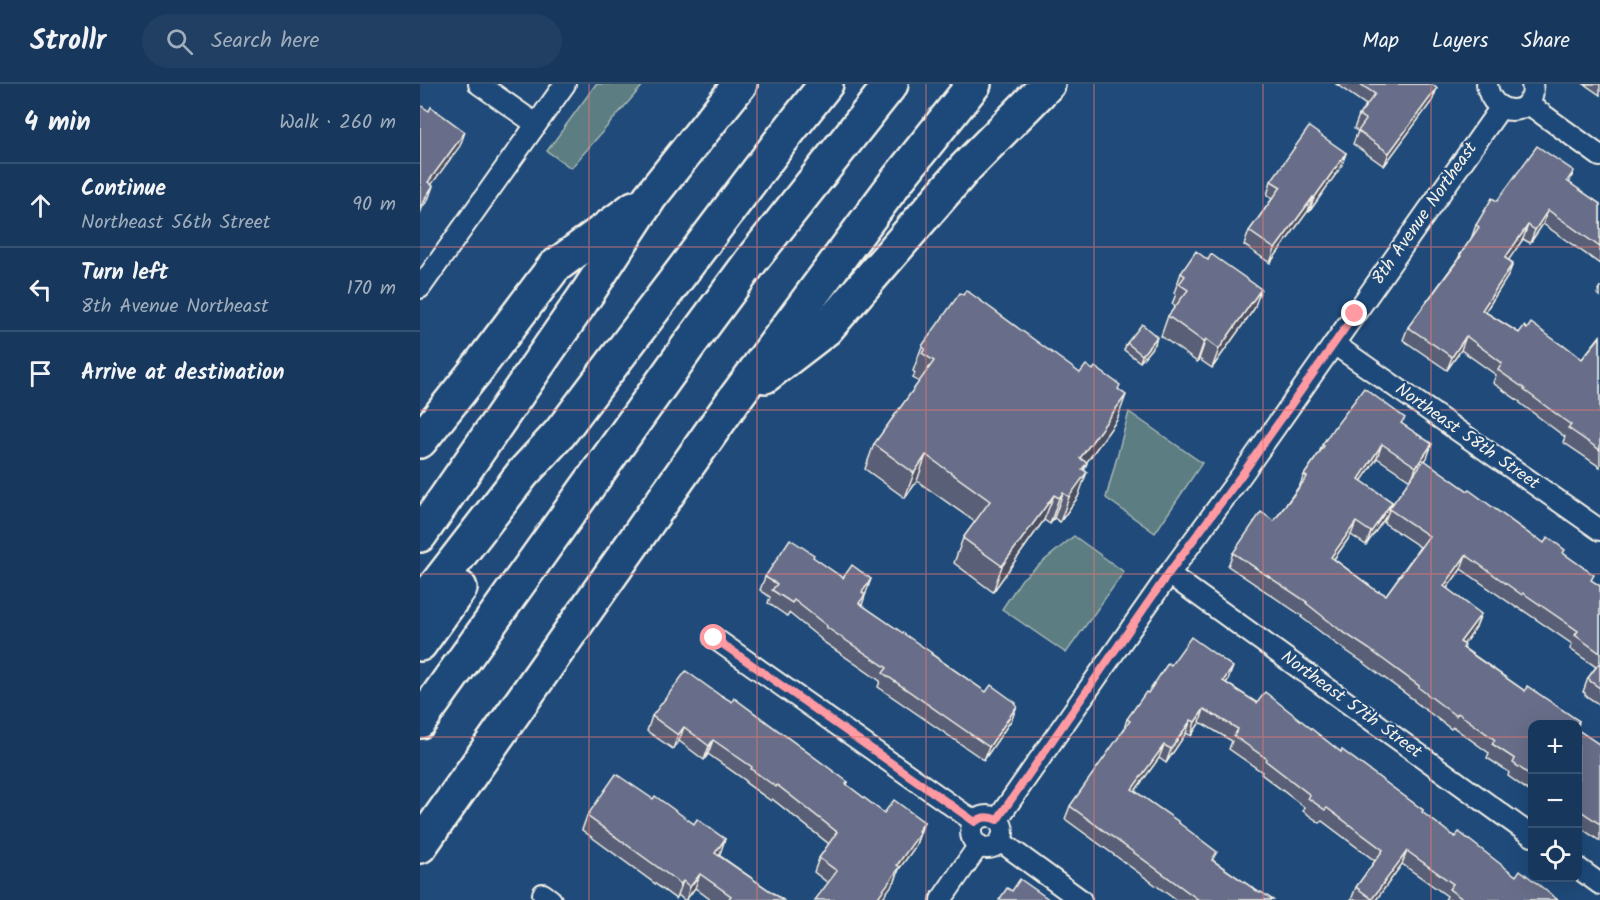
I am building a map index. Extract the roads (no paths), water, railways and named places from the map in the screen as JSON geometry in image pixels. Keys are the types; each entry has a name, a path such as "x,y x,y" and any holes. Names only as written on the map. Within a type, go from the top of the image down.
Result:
{"highway":[{"path":"420,536 588,292 650,197 740,84"},
{"path":"420,606 523,473 560,433 826,84"},
{"path":"420,721 689,345 891,84"},
{"path":"420,846 733,401 898,179 974,84"},
{"path":"733,401 826,329 966,167 1048,84"},
{"path":"420,441 554,267 650,197"},
{"path":"420,644 532,486 560,433"},
{"path":"420,870 484,756"}],"street":[{"path":"479,84 536,124"},
{"path":"420,288 565,84"},
{"path":"1487,84 1490,98 1500,107 1510,111 1527,104 1532,95 1532,84"},
{"path":"1527,104 1600,156"},
{"name":"8th Avenue Northeast","path":"997,820 1168,574 1243,473 1500,107"},
{"name":"Northeast 58th Street","path":"1334,344 1600,530"},
{"name":"Northeast 57th Street","path":"1168,574 1528,832"},
{"path":"714,638 975,822"},
{"path":"985,817 997,820 1003,832 1000,841 990,848 979,845 973,839 971,830 975,822 985,817"},
{"path":"1000,841 1081,900"},
{"path":"941,900 979,845"},
{"path":"1582,871 1600,884"}]}
